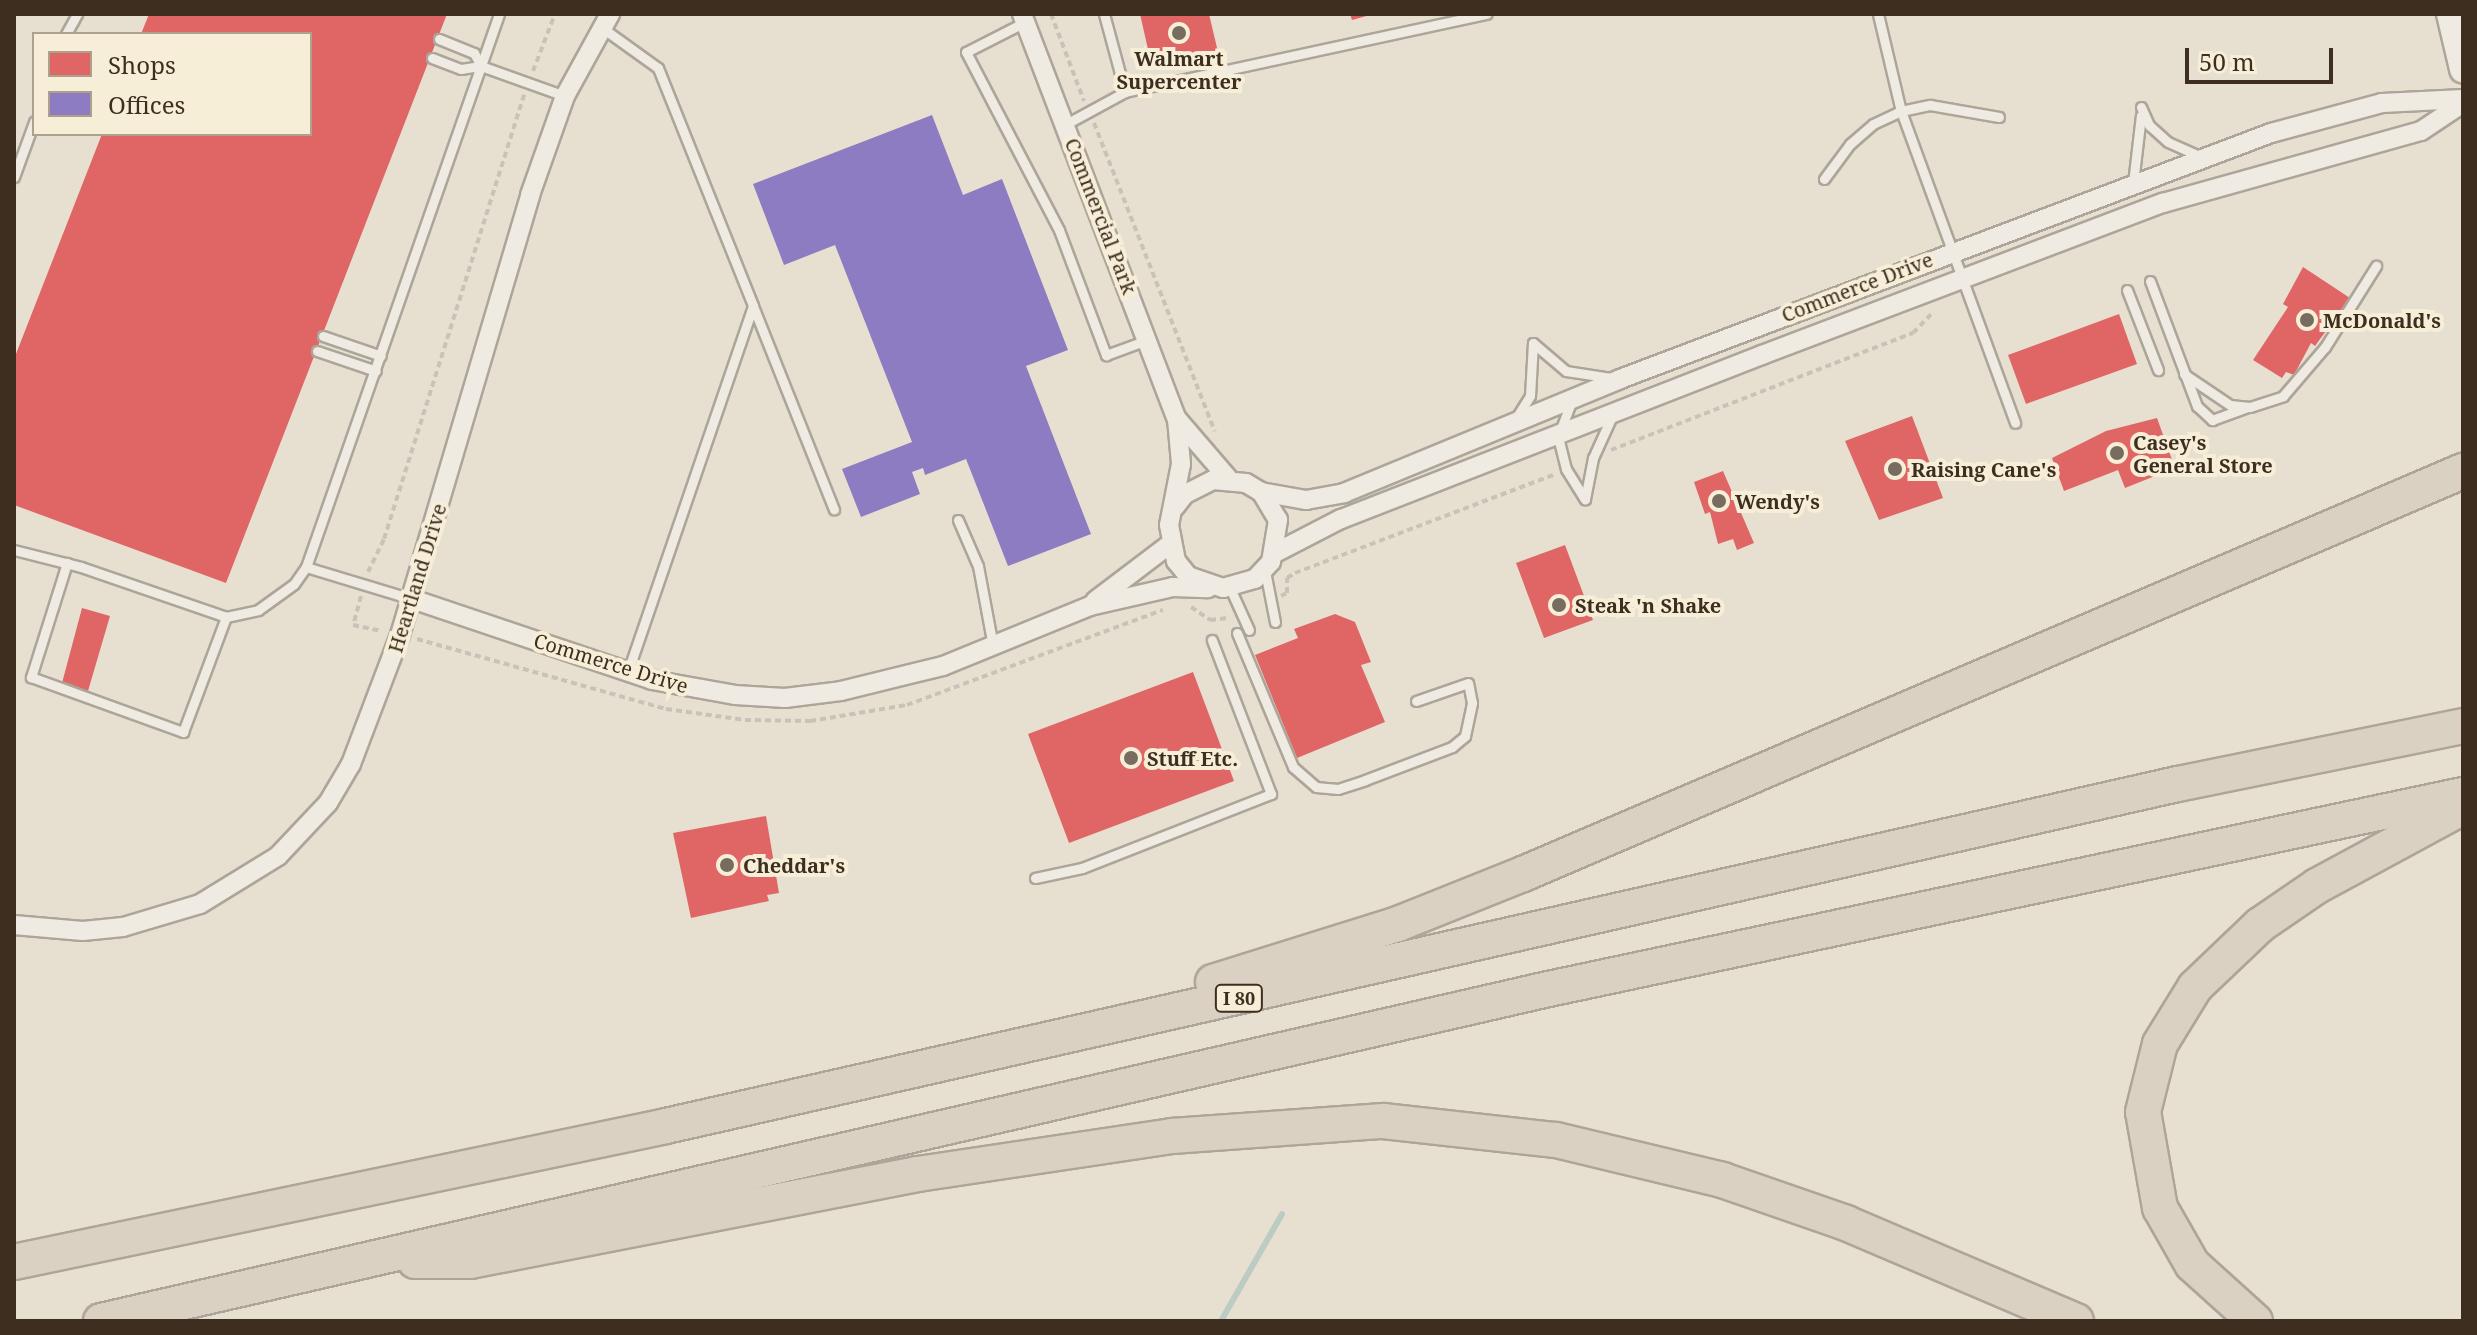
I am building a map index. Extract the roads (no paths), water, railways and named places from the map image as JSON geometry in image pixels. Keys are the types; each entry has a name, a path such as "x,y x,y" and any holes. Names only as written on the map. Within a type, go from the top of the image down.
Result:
{"highway":[{"path":"919,1069 1398,924 2463,471"},
{"path":"2178,784 2463,709"},
{"name":"I 80","path":"14,1262 919,1069 2178,784 2463,726"},
{"path":"117,1318 350,1261 1539,991 2463,795"},
{"path":"2255,1321 2192,1264 2160,1208 2143,1112 2160,1044 2195,987 2260,925 2317,886 2463,807"},
{"path":"350,1261 470,1261 933,1172 1172,1136 1383,1121 1556,1140 1722,1180 1846,1223 2076,1321"}],"main road":[{"path":"2450,14 2463,69"}],"street":[{"name":"Commercial Park","path":"1024,18 1177,419"},
{"name":"Heartland Drive","path":"14,925 83,931 162,918 200,904 278,856 328,803 351,764 412,599 530,195 565,96 606,20"},
{"name":"Commerce Drive","path":"1261,492 1280,499 1334,496 1512,421 2202,157 2382,103 2463,101"},
{"name":"Commerce Drive","path":"1275,553 1341,519 2163,203 2421,131 2463,101"},
{"path":"1090,606 1173,587 1226,588 1265,570 1275,553 1278,520 1261,492 1228,478 1177,419"},
{"path":"1177,419 1181,464 1170,544 1188,576 1226,588"},
{"path":"1175,507 1198,485 1228,478"},
{"path":"1090,606 1170,544"},
{"name":"Commerce Drive","path":"412,599 628,672 685,687 785,698 889,682 993,646 1090,606"}],"lane":[{"path":"67,32 77,14"},
{"path":"14,550 67,563 226,617 258,610 294,584 306,567 499,14"},
{"path":"1104,14 1125,92"},
{"path":"1066,124 1125,92 1487,14"},
{"path":"1878,14 1901,111 2015,423"},
{"path":"1024,18 966,52 1059,230 1106,355 1147,340"},
{"path":"606,20 658,68 834,510"},
{"path":"439,39 474,53 481,66"},
{"path":"432,58 461,69 481,66 565,96"},
{"path":"1824,179 1850,144 1873,124 1901,111 1930,105 1999,117"},
{"path":"2133,183 2141,107 2149,125 2168,142 2202,157"},
{"path":"14,177 32,128"},
{"path":"2150,281 2197,406 2212,420 2283,396 2325,347 2376,266"},
{"path":"2127,290 2158,370"},
{"path":"628,672 753,306"},
{"path":"323,336 381,356"},
{"path":"1512,421 1530,396 1533,343 1566,371 1620,379"},
{"path":"317,351 376,371"},
{"path":"2184,374 2230,405 2250,407"},
{"path":"1574,397 1558,437 1566,469 1585,499 1596,448 1613,414"},
{"path":"958,520 978,566 993,646"},
{"path":"67,563 31,677 183,732 226,617"},
{"path":"306,567 412,599"},
{"path":"1265,570 1275,622"},
{"path":"1226,588 1249,630"},
{"path":"1237,633 1293,767 1316,787 1338,789 1365,780 1452,747 1465,736 1472,703 1468,683 1416,701"},
{"path":"1035,878 1082,868 1271,794 1212,640"}],"waterway":[{"path":"1221,1321 1282,1214"}],"place":[{"name":"Walmart Supercenter","path":"1179,33"},
{"name":"McDonald's","path":"2307,320"},
{"name":"Casey's General Store","path":"2117,453"},
{"name":"Raising Cane's","path":"1895,469"},
{"name":"Wendy's","path":"1719,501"},
{"name":"Steak 'n Shake","path":"1559,605"},
{"name":"Stuff Etc.","path":"1131,758"},
{"name":"Cheddar's","path":"727,865"}]}
